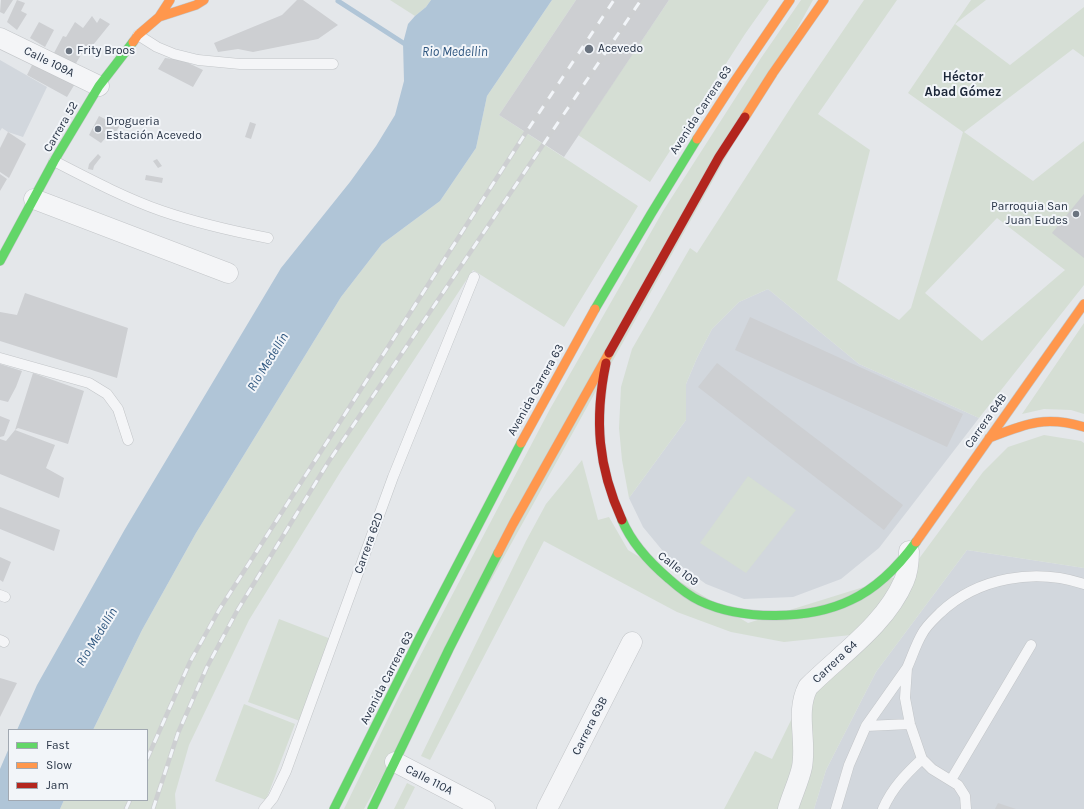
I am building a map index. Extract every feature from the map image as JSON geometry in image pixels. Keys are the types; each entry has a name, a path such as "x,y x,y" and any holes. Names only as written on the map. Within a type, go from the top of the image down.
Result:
{"main road":[{"name":"Carrera 52","path":"0,261 54,162 99,86 138,35 159,17 170,0"},
{"name":"Carrera 52","path":"159,17 196,5 204,0"},
{"name":"Avenida Carrera 63","path":"334,809 509,465 562,369 670,182 725,95 790,0"},
{"path":"372,809 449,649 503,542 723,151 773,73 824,0"},
{"name":"Carrera 64B","path":"909,551 1084,304"},
{"name":"Calle 109","path":"607,357 599,396 598,419 604,475 613,502 629,536 646,559 677,586 703,602 736,613 778,616 821,610 851,600 879,583 909,551"},
{"path":"989,438 1034,422 1052,420 1084,427"}],"street":[{"name":"Calle 109A","path":"0,38 99,86"},
{"path":"34,199 228,273"},
{"name":"Carrera 64","path":"788,809 802,767 803,749 801,710 803,696 808,687 871,628 895,599 905,580 909,566 909,551"},
{"name":"Carrera 63B","path":"547,809 632,642"},
{"name":"Calle 110A","path":"395,762 485,809"}],"lane":[{"path":"138,35 157,47 174,54 198,60 240,64 333,64"},
{"path":"54,162 161,211 214,227 268,238"},
{"name":"Carrera 62D","path":"264,809 273,798 286,771 394,477 474,277"},
{"path":"0,358 89,383 107,394 118,409 128,440"},
{"path":"836,809 849,765 866,726 907,668 922,634 946,608 972,591 1000,581 1019,577 1053,577 1084,584"},
{"path":"952,780 1031,645"},
{"path":"907,668 905,698 910,724 922,759 932,769 958,785 965,796 966,809"},
{"path":"866,726 910,724"},
{"path":"883,809 888,796 901,779 922,759"}],"shaded area":[{"path":"390,0 431,0 426,7 415,16"},
{"path":"552,0 576,0 499,115 638,206 564,327 473,270 341,471 249,620 189,745 175,794 176,809 60,809 64,801 148,801 148,729 93,729 142,630 196,533 341,297 382,244 440,201 476,148 487,96"},
{"path":"669,0 769,0 745,34 650,182 578,135"},
{"path":"801,0 813,0 364,809 344,809 398,698 550,409 663,211 761,58"},
{"path":"864,0 897,0 818,114 870,150 837,280 899,320 911,308 963,132 908,93 971,0 986,0 955,24 1010,65 1084,7 1084,57 1073,49 964,132 1033,181 1084,141 1084,285 979,418 859,364 768,289 739,302 712,329 697,358 686,384 686,420 629,498 622,460 619,428 621,387 632,349 690,248 697,253 795,101","holes":["997,218 1065,270 982,341 925,293"]},
{"path":"0,60 47,87 23,137 8,132 2,128 0,131"},
{"path":"768,289 859,364 979,418 879,548 841,579 793,597 744,599 706,584 667,556 643,527 629,498 686,420 686,384 712,329 739,302"},
{"path":"1084,323 1084,414 1071,410 1044,409 1022,414"},
{"path":"1044,435 1081,441 1084,443 1084,568 967,550 876,672 826,770 814,809 724,809 755,751 772,759 795,712 918,560 983,472 1008,447"},
{"path":"582,460 598,520 609,517 628,550 748,623 899,576 887,602 851,635 784,642 731,632 677,612 544,541 430,760 421,756 526,541 546,504"},
{"path":"748,476 796,510 746,573 700,543"},
{"path":"967,550 1084,568 1084,809 814,809 826,770 876,672"},
{"path":"279,619 331,639 300,721 248,702"},
{"path":"244,704 295,724 266,800 215,781"},
{"path":"407,783 415,787 404,809 394,809"}],"water":[{"name":"Rio Medellin","path":"431,0 552,0 487,96 476,148 440,201 382,244 341,297 196,533 142,630 93,729 17,729 37,685 125,529 281,268 350,182 376,146 395,115 404,81 403,43 408,24 426,7"},
{"path":"8,750 8,801 64,801 60,809 0,809 0,769"}],"building":[{"path":"1,0 13,0 4,14 0,12"},
{"path":"17,0 25,3 21,11 27,14 17,30 7,22"},
{"path":"297,0 303,0 338,25 318,39 253,52 238,49 218,52 214,43 282,15"},
{"name":"Acevedo","path":"576,0 669,0 564,157 499,115"},
{"path":"92,16 97,23 100,18 110,24 89,50 85,48 75,65 54,53 63,36 66,37 75,22 83,28"},
{"path":"39,22 54,30 45,47 30,38"},
{"path":"165,58 182,60 203,70 193,87 158,69"},
{"path":"35,59 76,82 67,97 27,75"},
{"path":"99,116 111,122 113,116 123,121 115,133 108,129 104,133 108,135 101,143 89,135"},
{"path":"250,122 256,124 251,139 245,137"},
{"path":"8,132 26,144 9,178 0,172 0,148"},
{"path":"98,154 101,157 94,166 93,170 88,169 89,164"},
{"path":"157,159 162,166 158,168 153,161"},
{"path":"0,174 7,179 0,191"},
{"path":"146,175 163,178 162,183 145,180"},
{"name":"Parroquia San Juan Eudes","path":"1084,194 1084,258 1052,233"},
{"path":"25,293 128,328 117,378 0,341 0,312 17,315"},
{"path":"750,317 963,414 947,447 735,350"},
{"path":"717,363 903,505 884,530 698,387"},
{"path":"0,364 22,371 8,402 0,400"},
{"path":"33,373 84,391 68,444 18,428 15,430"},
{"path":"0,416 10,420 4,436 0,437"},
{"path":"15,430 55,445 46,468 64,478 59,498 0,474 0,439 6,441"},
{"path":"0,507 60,530 54,551 0,529"},
{"path":"0,557 11,562 3,582 0,580"},
{"path":"0,678 17,683 0,717"},
{"path":"998,803 1016,809 995,809"}],"waterway":[{"path":"338,1 408,46"}],"railway":[{"path":"148,757 190,662 219,610 525,134 614,0"},
{"path":"153,809 178,733 207,667 237,611 329,461 641,0"},
{"path":"126,809 130,801"}],"traffic: fast":[{"path":"0,261 54,161 99,86 133,42"},
{"path":"595,309 697,139"},
{"path":"334,809 420,637 521,443"},
{"path":"622,520 636,545 648,559 662,573 692,597 717,608 755,615 776,616 816,611 834,607 851,600 870,589 887,575 903,559 916,542"},
{"path":"372,809 449,649 498,553"}],"traffic: slow":[{"path":"133,42 138,35 159,17 170,0"},
{"path":"159,17 196,5 204,0"},
{"path":"697,139 790,0"},
{"path":"745,117 773,73 824,0"},
{"path":"916,542 1084,304"},
{"path":"521,443 595,309"},
{"path":"498,553 609,353"},
{"path":"989,438 1035,423 1058,422 1070,423 1084,427"}],"traffic: jam":[{"path":"609,353 719,157 745,117"},
{"path":"606,363 600,404 600,443 608,481 622,520"}],"place":[{"name":"Acevedo","path":"589,49"},
{"name":"Frity Broos","path":"69,51"},
{"name":"Drogueria Estación Acevedo","path":"98,129"},
{"name":"Parroquia San Juan Eudes","path":"1076,214"}],"district":[{"name":"Héctor Abad Gómez","path":"963,84"}],"water label":[{"name":"Río Medellín","path":"268,362"},
{"name":"Río Medellín","path":"97,637"}]}
